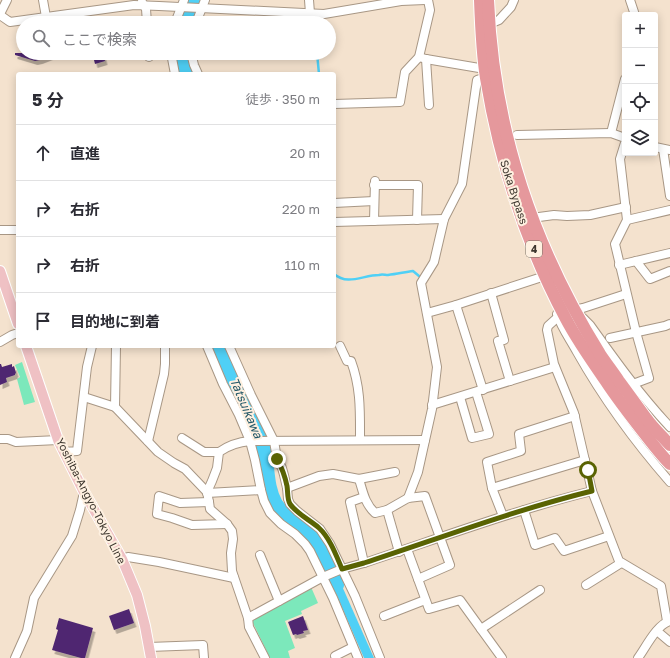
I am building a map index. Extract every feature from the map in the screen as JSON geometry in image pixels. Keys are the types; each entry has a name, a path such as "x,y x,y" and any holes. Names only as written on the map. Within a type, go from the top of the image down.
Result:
{"highway":[{"name":"Soka Bypass","path":"480,0 482,39 486,73 497,136 509,180 527,233 546,279 566,319 613,393 670,464"},
{"name":"Soka Bypass","path":"488,0 494,69 500,103 512,157 537,229 574,310 601,355 647,419 670,445"}],"main road":[{"path":"0,271 16,318"},
{"name":"Yoshiba-Angyo-Tokyo Line","path":"27,348 58,440 84,492 122,559 137,595 149,647 150,658"}],"street":[{"path":"7,0 0,15 10,22 16,21"},
{"path":"43,0 46,16"},
{"path":"198,16 200,8 205,0"},
{"path":"309,0 310,13"},
{"path":"54,16 134,6 143,3 164,3 200,8 324,14 384,2 427,0 430,10 422,58 429,105"},
{"path":"489,24 499,20 511,7 514,0"},
{"path":"630,0 634,12"},
{"path":"143,3 146,9 146,16"},
{"path":"178,16 182,5"},
{"path":"422,58 486,73"},
{"path":"336,104 400,102 405,72 422,58"},
{"path":"172,60 175,72"},
{"path":"193,60 197,72"},
{"path":"408,498 418,472 425,440 432,405 436,367 421,283 434,262 444,219 462,184 477,80 486,73"},
{"path":"611,133 624,84"},
{"path":"517,136 611,133 622,137"},
{"path":"663,149 670,196"},
{"path":"622,153 620,159 627,220 615,244 626,294 649,378 633,384"},
{"path":"374,221 375,183 418,185 417,220"},
{"path":"336,203 374,201"},
{"path":"539,217 554,215 590,215 626,207"},
{"path":"627,220 670,210"},
{"path":"336,222 444,219"},
{"path":"0,230 16,230"},
{"path":"619,265 670,253"},
{"path":"636,261 650,279 670,271"},
{"path":"427,313 491,293 546,279 558,317 585,365 630,434 670,482"},
{"path":"491,293 504,340 498,341 510,381"},
{"path":"574,310 626,294"},
{"path":"456,305 480,391 489,434 472,438 460,397"},
{"path":"574,310 590,325 633,384 670,427"},
{"path":"558,317 548,326 547,330 554,364 575,416 592,491 609,536 621,563 661,586 668,621 660,626 638,658"},
{"path":"610,338 670,324"},
{"path":"0,342 16,334"},
{"path":"340,346 348,361 351,361 356,374 358,384 360,440"},
{"path":"64,452 77,451 87,367 92,348"},
{"path":"115,407 116,348"},
{"path":"148,441 164,374 165,348"},
{"path":"207,348 223,384 252,441 264,501 270,513 281,524 295,534 310,551 324,577 358,658"},
{"path":"231,348 282,468 290,504 320,529 330,544 340,569 355,596 380,658"},
{"path":"432,405 555,367"},
{"path":"84,397 115,407 158,452 185,469 207,493 210,509 227,524 232,531 232,571 248,618 249,627 265,658"},
{"path":"503,516 492,488 487,462 520,451 519,434 575,416"},
{"path":"182,438 204,452 219,452 228,446 252,441 425,440"},
{"path":"0,439 8,439 16,442 58,440"},
{"path":"207,493 217,468 219,452"},
{"path":"492,488 585,460"},
{"path":"287,488 319,476 333,474 359,479 395,472"},
{"path":"359,479 364,497 370,508 375,513 387,510 408,498 425,496 450,565 418,578"},
{"path":"207,493 261,490"},
{"path":"248,618 340,569 364,563 503,516 592,491"},
{"path":"15,658 27,631 34,598 72,536 84,492"},
{"path":"209,502 180,503 159,496 156,514 192,525 227,524"},
{"path":"364,497 350,502 364,563"},
{"path":"387,510 403,550 418,578 429,609 460,600 502,658"},
{"path":"524,510 535,545 555,538 564,551 609,536"},
{"path":"260,555 279,601"},
{"path":"122,559 128,557 234,578"},
{"path":"586,585 621,563"},
{"path":"481,629 540,590"},
{"path":"384,616 425,600"},
{"path":"657,631 670,642"},
{"path":"149,647 203,644 204,658"},
{"path":"335,656 353,647"}],"green space":[{"path":"22,362 35,402 24,405 17,379 20,377 15,365"},
{"path":"311,587 318,603 301,611 302,614 285,621 295,648 288,651 290,658 270,658 252,621"}],"water":[{"path":"334,568 374,658 364,658 326,571"}],"building":[{"path":"94,60 105,60 105,61 95,64"},
{"path":"0,364 2,367 12,364 12,367 14,366 16,373 15,375 6,378 7,382 0,385"},
{"path":"129,609 134,623 114,630 109,616"},
{"path":"303,616 308,630 303,631 304,633 293,635 288,622"},
{"path":"59,618 93,628 85,658 52,650 58,630 56,629"}],"waterway":[{"name":"Tatsuikawa","path":"188,16 194,0"},
{"name":"Tatsuikawa","path":"182,60 186,72"},
{"path":"318,60 319,72"},
{"path":"336,275 350,280 373,275 388,275 413,271 419,276"},
{"name":"Tatsuikawa","path":"219,348 261,440 273,499 285,514 310,534 319,544 337,585"}],"route":[{"path":"277,459 282,468 290,504 320,529 330,544 342,569 497,518 592,491 588,470"}]}
